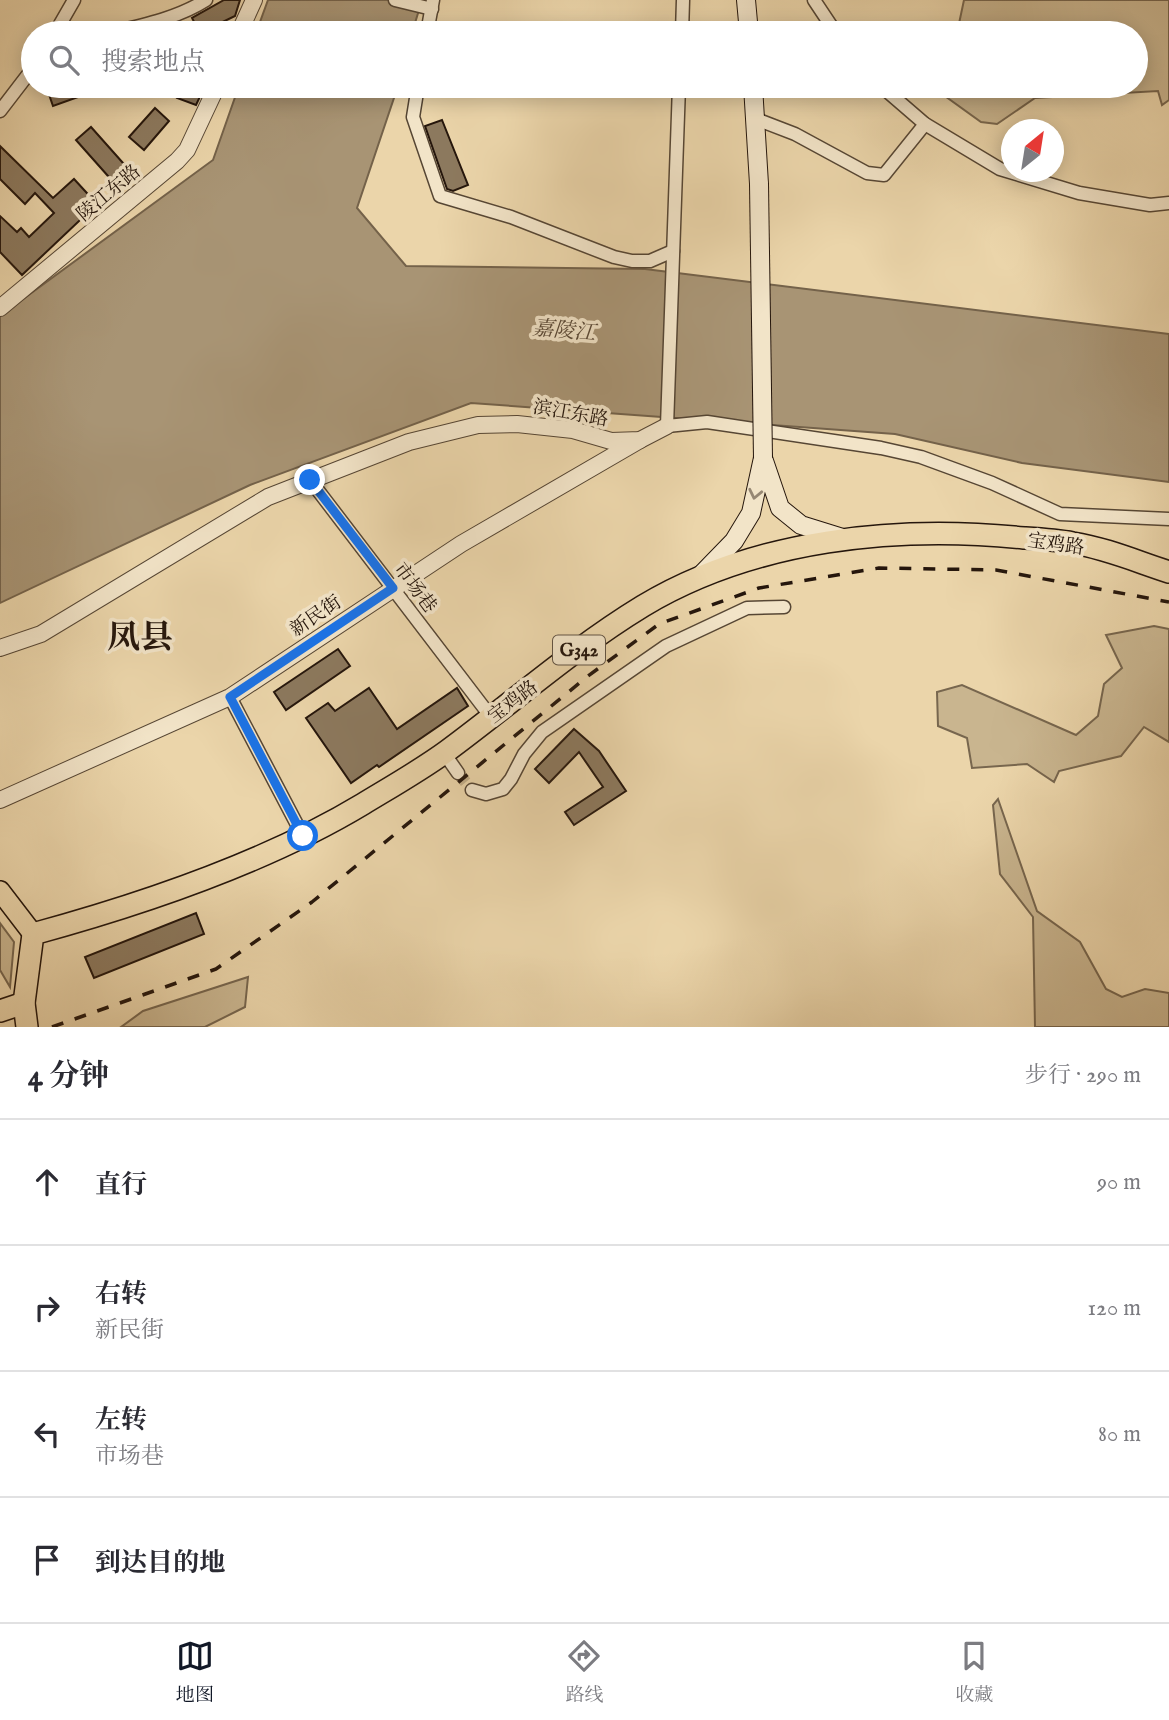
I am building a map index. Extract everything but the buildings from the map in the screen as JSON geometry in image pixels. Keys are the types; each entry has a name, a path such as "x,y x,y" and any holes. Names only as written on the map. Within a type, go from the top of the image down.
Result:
{"highway":[{"name":"宝鸡路","path":"33,934 84,920 199,880 303,836 361,805 444,753 583,647 644,606 700,576 775,553 849,540 919,533 999,536 1075,543 1169,572"},
{"path":"27,1027 24,1003 33,934"},
{"path":"0,1012 24,1003"}],"main road":[{"path":"746,0 748,21"},
{"path":"700,576 734,541 751,513 763,458 759,184 754,98"},
{"path":"763,458 780,508 801,525 849,540"},
{"path":"0,891 33,934"}],"street":[{"path":"62,21 74,0"},
{"path":"157,21 194,8 206,0"},
{"path":"244,21 254,0"},
{"path":"395,0 433,5"},
{"path":"682,21 683,0"},
{"path":"814,0 828,21"},
{"path":"0,111 21,84"},
{"name":"陵江东路","path":"0,308 177,161 187,150 211,98"},
{"path":"416,98 412,117 440,196 510,216 614,257 650,261 673,256"},
{"path":"668,421 680,98"},
{"path":"895,98 925,124 999,169 1079,193 1150,205 1169,203"},
{"path":"756,119 795,134 867,173 884,175 925,124"},
{"name":"滨江东路","path":"0,648 41,634 268,497 409,442 478,425 517,424 573,430 611,441 640,440 668,421 707,422 881,448 921,457 981,479 1060,514 1169,519"},
{"name":"新民街","path":"0,800 230,697 461,544 640,440"},
{"name":"市场巷","path":"310,480 491,717"},
{"path":"472,789 486,794 503,789 524,754 542,732 666,646 747,608 783,607"},
{"path":"230,697 303,836"},
{"path":"444,753 458,773"}],"shaded area":[{"path":"964,0 1169,0 1169,100 1162,105 1158,91 1148,92 1148,21 960,21"},
{"path":"948,98 1035,98 997,124 981,122"},
{"path":"1154,626 1169,629 1169,742 1144,727 1121,756 1059,771 1054,782 1027,764 972,768 967,738 938,726 937,692 962,685 1076,735 1098,716 1104,684 1122,668 1106,635"},
{"path":"998,799 1037,911 1080,942 1106,989 1122,997 1145,989 1169,993 1169,1027 1035,1027 1033,917 1000,874 993,805"},
{"path":"0,923 14,942 10,987 0,970"},
{"path":"248,977 245,1007 205,1027 121,1027 143,1011"}],"water":[{"path":"268,0 422,0 416,21 260,21"},
{"name":"嘉陵江","path":"235,98 394,98 357,208 406,266 645,269 1169,334 1169,482 1022,463 895,434 471,403 250,485 0,603 0,316 213,160"}],"tunnel":[{"path":"458,773 472,790"}],"railway":[{"path":"52,1027 216,969 312,902 588,676 659,624 759,588 879,568 996,570 1169,602"}],"district":[{"name":"凤县","path":"140,636"}],"route":[{"path":"303,836 230,697 393,588 310,480"}]}
